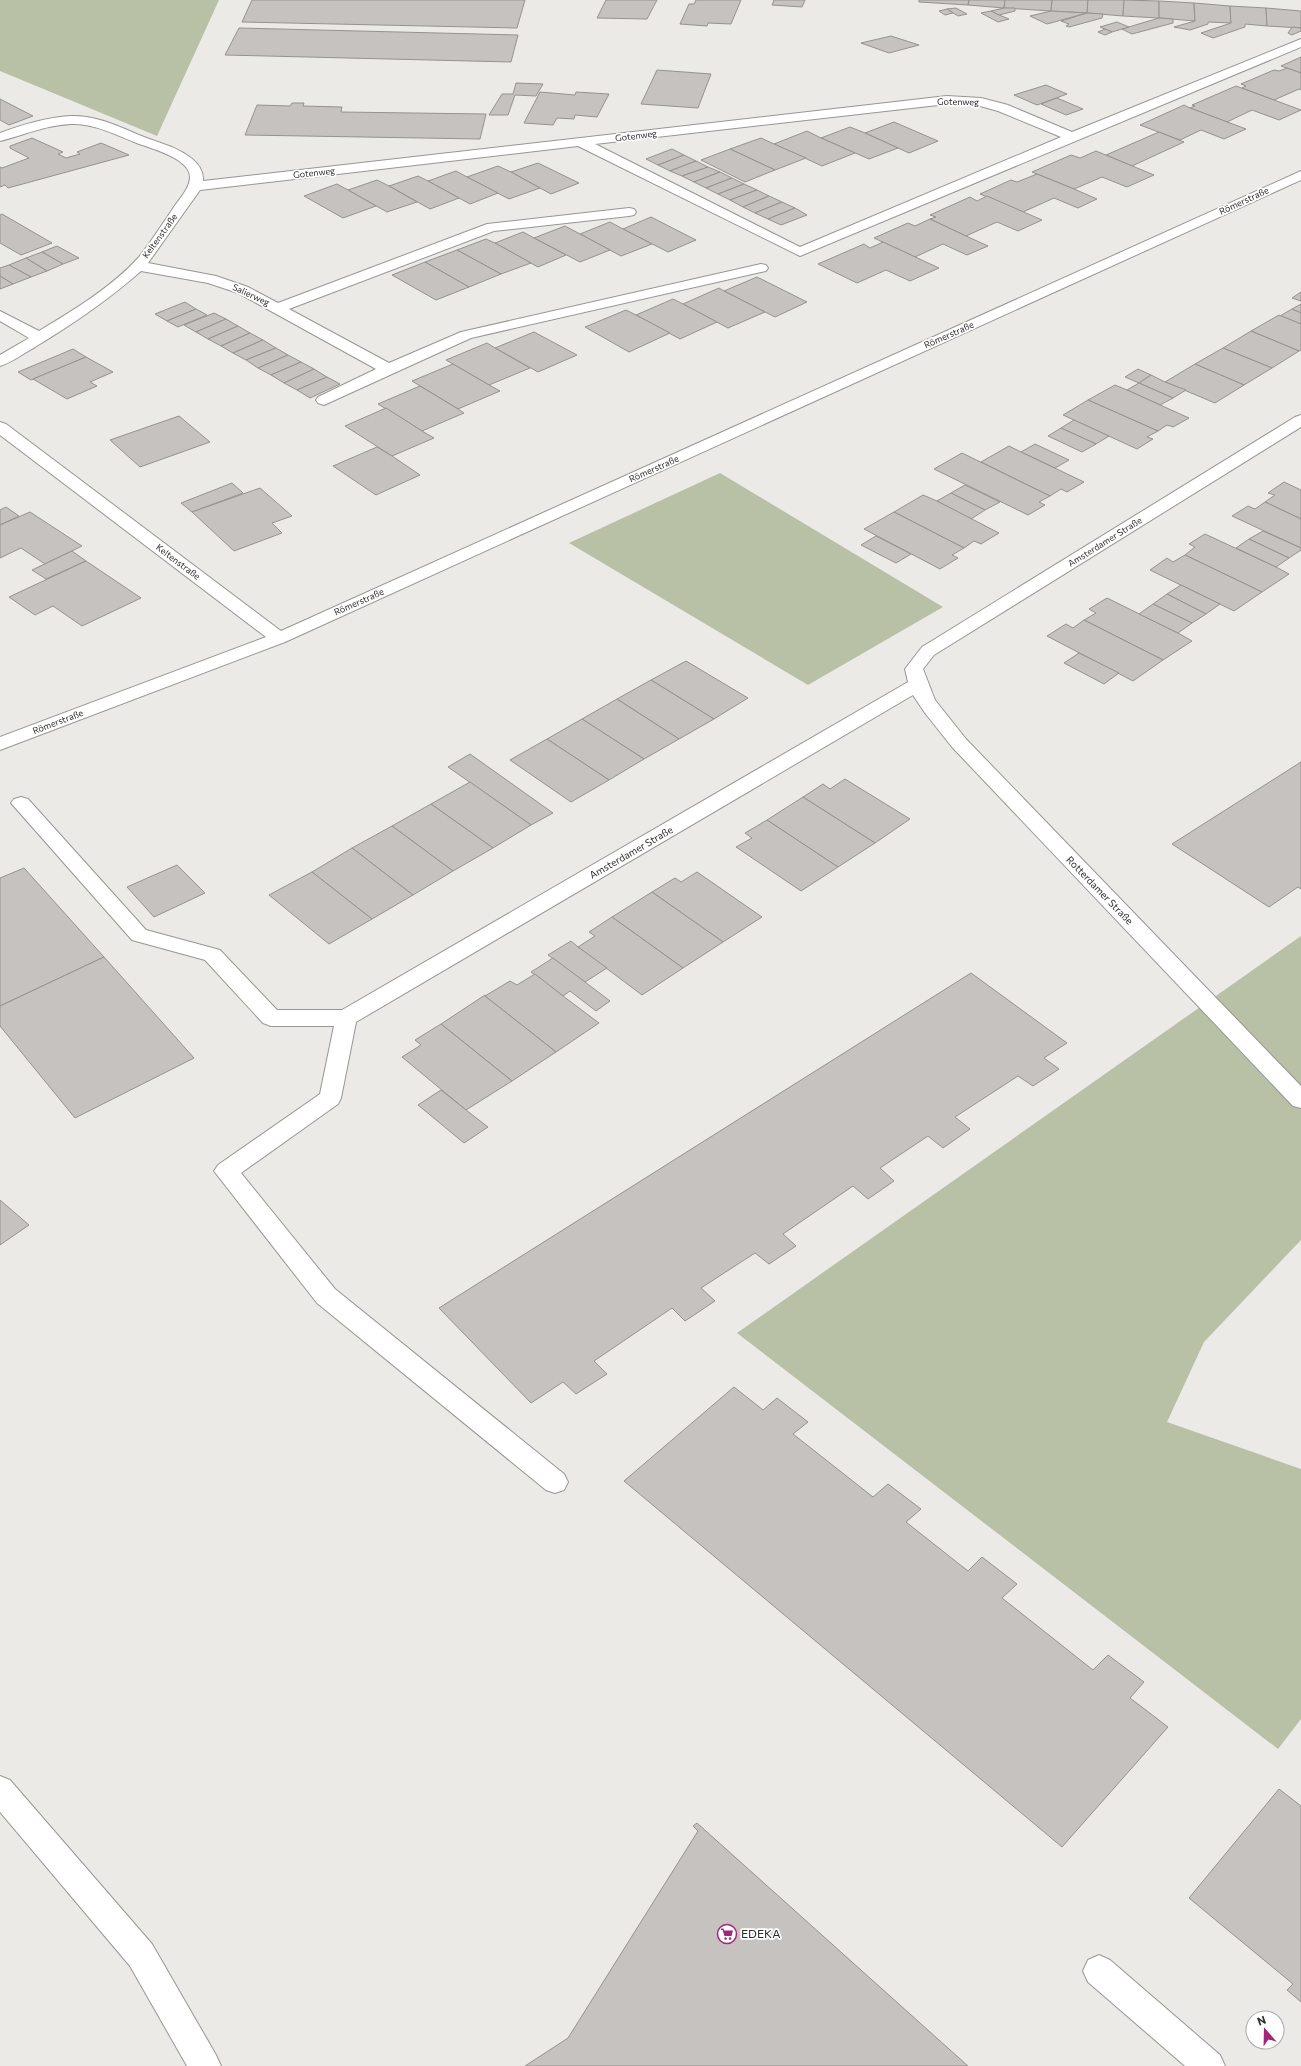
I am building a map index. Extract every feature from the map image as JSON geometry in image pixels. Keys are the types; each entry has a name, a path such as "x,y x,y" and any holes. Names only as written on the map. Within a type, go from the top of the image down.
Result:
{"street":[{"path":"580,142 800,252 1072,137 1301,43"},
{"name":"Gotenweg","path":"195,186 947,100 982,102 1003,108 1072,137"},
{"path":"0,137 20,130 79,120 100,125 171,151 188,163 192,168 196,174 195,186"},
{"name":"Römerstraße","path":"0,744 279,638 1301,175"},
{"name":"Keltenstraße","path":"0,361 40,338 95,300 138,266 160,239 195,186"},
{"path":"278,308 492,227 628,212"},
{"name":"Salierweg","path":"138,266 211,279 243,290 388,369"},
{"path":"324,400 388,369 466,336 761,268"},
{"path":"0,315 40,338"},
{"name":"Amsterdamer Straße","path":"346,1018 915,677 928,651 1301,420"},
{"name":"Keltenstraße","path":"0,427 279,638"},
{"name":"Rotterdamer Straße","path":"915,677 932,710 959,743 1301,1100"},
{"path":"21,803 139,935 212,955 271,1018 346,1018 330,1098 226,1171 326,1296 555,1482"},
{"path":"2,1795 141,1955 205,2066"},
{"path":"1099,1971 1209,2066"}],"green space":[{"path":"0,0 219,0 157,136 0,71"},
{"path":"720,473 943,607 808,685 569,543"},
{"path":"1301,936 1301,1240 1204,1342 1167,1422 1301,1469 1301,1719 1278,1749 737,1333"}],"building":[{"path":"252,0 525,0 517,28 242,22"},
{"path":"606,0 657,0 647,19 597,18"},
{"path":"696,0 741,0 731,24 708,23 707,26 680,24 689,4 694,4"},
{"path":"774,0 805,0 802,7 772,5"},
{"path":"919,0 969,0 968,5 919,2"},
{"path":"969,0 1005,0 1004,8 968,5"},
{"path":"1005,0 1052,0 1051,11 1004,8"},
{"path":"1052,0 1088,0 1087,13 1051,11"},
{"path":"1088,0 1124,0 1123,16 1087,13"},
{"path":"1124,0 1159,1 1159,18 1123,16"},
{"path":"1159,1 1194,3 1195,21 1159,18"},
{"path":"1194,3 1230,6 1231,23 1208,22 1208,24 1190,30 1174,27 1195,21"},
{"path":"1230,6 1266,8 1267,26 1245,24 1245,27 1213,38 1201,33 1231,23"},
{"path":"956,8 967,14 958,16 947,9"},
{"path":"1004,8 1015,8 1015,11 999,15 991,11"},
{"path":"1266,8 1301,11 1301,28 1267,26"},
{"path":"947,9 953,13 945,15 939,11"},
{"path":"991,11 1009,19 998,22 981,13"},
{"path":"1051,11 1087,13 1047,24 1030,16"},
{"path":"1087,13 1103,14 1102,18 1069,27 1066,26 1069,24 1061,21"},
{"path":"1159,18 1173,19 1173,23 1132,34 1122,29"},
{"path":"1117,22 1129,27 1112,32 1100,27"},
{"path":"1292,27 1301,28 1301,31 1292,35 1288,33"},
{"path":"239,28 518,35 511,62 225,55"},
{"path":"1105,29 1112,32 1105,35 1098,32"},
{"path":"891,36 919,45 889,53 861,43"},
{"path":"1301,57 1301,73 1281,66"},
{"path":"1287,68 1301,73 1301,90 1299,89 1274,100 1242,88 1246,86 1241,84 1274,70 1279,71"},
{"path":"657,70 711,74 698,108 641,104"},
{"path":"516,83 543,84 536,96 515,95 508,115 489,115 502,94 513,94"},
{"path":"1046,85 1067,94 1037,105 1014,95"},
{"path":"1236,86 1301,110 1279,120 1252,110 1227,122 1190,108 1195,106 1192,105"},
{"path":"540,92 575,95 576,92 609,94 597,117 575,115 574,119 557,118 553,125 524,123"},
{"path":"1057,98 1083,109 1066,115 1041,104"},
{"path":"0,99 33,116 9,125 0,120"},
{"path":"292,103 304,103 303,106 342,107 341,112 486,114 480,139 245,135 257,105 290,106"},
{"path":"1184,105 1246,129 1224,139 1201,130 1180,140 1140,125"},
{"path":"894,122 938,141 909,153 865,133"},
{"path":"850,127 898,148 869,159 821,138"},
{"path":"807,131 855,153 822,166 774,144"},
{"path":"1159,132 1184,142 1132,166 1106,155"},
{"path":"32,138 63,152 58,154 66,158 80,154 77,152 101,143 129,155 8,188 5,185 0,187 0,167 2,168 29,158 10,148 10,146"},
{"path":"761,138 806,158 775,170 730,149"},
{"path":"672,149 684,155 658,165 646,159"},
{"path":"730,149 775,170 745,182 701,160"},
{"path":"1096,151 1154,175 1127,187 1102,177 1074,189 1032,172 1071,155 1080,158"},
{"path":"684,155 696,161 670,171 658,165"},
{"path":"696,161 708,167 682,176 670,171"},
{"path":"538,163 579,183 551,194 511,172"},
{"path":"498,166 540,188 509,199 467,177"},
{"path":"708,167 720,172 694,182 682,176"},
{"path":"456,171 498,193 470,204 428,181"},
{"path":"720,172 732,178 706,188 694,182"},
{"path":"1037,174 1097,199 1078,208 1054,198 1023,212 980,194 1011,180 1017,182"},
{"path":"418,176 459,198 430,209 389,186"},
{"path":"732,178 744,184 718,194 706,188"},
{"path":"377,180 417,202 387,212 348,190"},
{"path":"337,184 376,206 343,218 304,196"},
{"path":"744,184 757,190 730,200 718,194"},
{"path":"757,190 769,196 743,207 730,200"},
{"path":"769,196 782,202 755,213 743,207"},
{"path":"987,196 1042,220 1018,231 997,222 966,236 930,219 936,217 930,215 970,197 977,201"},
{"path":"782,202 795,208 768,219 755,213"},
{"path":"795,208 807,215 781,225 768,219"},
{"path":"2,214 52,243 21,255 0,243 0,215"},
{"path":"651,217 696,240 668,252 623,229"},
{"path":"930,219 988,246 967,255 943,244 915,257 874,238 908,223 915,226"},
{"path":"610,222 652,244 621,256 580,234"},
{"path":"565,226 610,250 580,262 534,238"},
{"path":"523,232 566,255 538,267 495,243"},
{"path":"486,239 531,263 501,274 457,250"},
{"path":"883,242 939,268 910,281 886,270 857,283 818,264 864,244 870,248"},
{"path":"57,246 79,258 63,264 42,252"},
{"path":"457,250 501,274 469,287 425,262"},
{"path":"42,252 63,264 47,271 26,258"},
{"path":"26,258 47,271 31,277 9,265"},
{"path":"425,262 469,287 436,300 392,275"},
{"path":"9,265 31,277 13,284 0,276 0,268"},
{"path":"0,276 13,284 0,289"},
{"path":"757,277 807,302 775,317 724,291"},
{"path":"719,288 765,312 728,328 683,304"},
{"path":"1301,292 1301,301 1292,298"},
{"path":"673,299 717,322 680,339 636,315"},
{"path":"185,302 196,309 167,321 155,314"},
{"path":"1301,304 1301,313 1292,309"},
{"path":"196,309 207,315 178,327 167,321"},
{"path":"1292,309 1301,313 1301,324 1280,316"},
{"path":"626,310 670,333 629,352 585,327"},
{"path":"214,313 226,319 196,332 184,325"},
{"path":"1279,315 1301,324 1301,350 1299,351 1251,331"},
{"path":"226,319 238,326 208,339 196,332"},
{"path":"238,326 250,333 221,346 208,339"},
{"path":"1251,331 1299,351 1272,368 1223,348"},
{"path":"534,332 577,355 538,372 495,348"},
{"path":"250,333 263,340 233,353 221,346"},
{"path":"263,340 276,348 246,360 233,353"},
{"path":"487,343 530,368 489,385 446,360"},
{"path":"276,348 288,355 258,368 246,360"},
{"path":"1223,348 1272,368 1244,385 1195,364"},
{"path":"73,349 86,357 31,380 18,372"},
{"path":"288,355 301,362 271,375 258,368"},
{"path":"86,357 113,372 90,382 97,386 67,399 33,379"},
{"path":"301,362 314,369 284,383 271,375"},
{"path":"453,364 500,391 458,409 412,381"},
{"path":"1195,364 1244,385 1215,403 1165,382"},
{"path":"314,369 327,377 297,390 284,383"},
{"path":"1138,369 1151,375 1139,383 1125,377"},
{"path":"1151,375 1186,390 1173,398 1139,383"},
{"path":"327,377 340,384 310,398 297,390"},
{"path":"1139,383 1173,398 1160,405 1127,390"},
{"path":"1115,385 1189,418 1173,427 1167,425 1158,431 1088,400"},
{"path":"420,386 464,413 422,431 378,404"},
{"path":"1088,400 1158,431 1147,437 1153,439 1137,449 1063,415"},
{"path":"386,408 434,438 392,456 345,426"},
{"path":"179,416 210,442 140,467 110,440"},
{"path":"1074,420 1109,436 1096,444 1061,428"},
{"path":"1061,428 1096,444 1082,452 1048,436"},
{"path":"1035,444 1069,460 1055,468 1021,452"},
{"path":"1009,446 1084,482 1067,492 1061,489 1050,496 981,462"},
{"path":"377,447 420,475 376,495 333,466"},
{"path":"962,453 1050,496 1039,502 1045,505 1028,515 934,469"},
{"path":"1284,482 1301,490 1301,519 1265,502 1275,495 1268,493"},
{"path":"232,483 243,493 192,512 181,503"},
{"path":"965,485 1000,502 985,510 951,493"},
{"path":"260,488 292,516 272,523 282,533 234,551 192,512"},
{"path":"951,493 985,510 971,519 937,501"},
{"path":"923,495 999,533 981,544 974,541 964,548 894,512"},
{"path":"1265,502 1301,519 1301,548 1232,516 1248,506 1255,509"},
{"path":"6,507 19,516 0,525 0,510"},
{"path":"30,512 82,546 45,564 21,548 0,558 0,525"},
{"path":"894,512 964,548 952,555 958,558 940,569 864,529"},
{"path":"1263,531 1301,548 1301,550 1289,558 1249,539"},
{"path":"1205,534 1289,574 1262,592 1185,555 1195,547 1189,544"},
{"path":"876,536 911,554 896,563 861,545"},
{"path":"1249,539 1289,558 1276,567 1236,548"},
{"path":"72,551 86,561 46,579 32,570"},
{"path":"1185,555 1262,592 1234,611 1150,570 1167,558 1173,562"},
{"path":"86,561 141,598 82,626 53,606 35,615 9,597"},
{"path":"1181,585 1220,604 1206,614 1167,594"},
{"path":"1167,594 1206,614 1192,623 1153,604"},
{"path":"1107,598 1192,641 1163,660 1084,620 1096,613 1089,609"},
{"path":"1153,604 1192,623 1178,633 1139,614"},
{"path":"1084,620 1163,660 1133,681 1047,636 1066,624 1073,628"},
{"path":"1079,653 1119,673 1104,684 1064,663"},
{"path":"686,661 748,698 714,719 651,680"},
{"path":"651,680 714,719 679,739 617,699"},
{"path":"617,699 679,739 644,759 582,719"},
{"path":"582,719 644,759 609,780 547,739"},
{"path":"547,739 609,780 571,802 510,760"},
{"path":"470,754 553,813 531,825 448,767"},
{"path":"1301,762 1301,889 1298,887 1269,907 1172,844"},
{"path":"845,779 910,819 875,843 803,797 823,784 830,789"},
{"path":"470,782 531,825 493,848 431,804"},
{"path":"803,797 875,843 838,867 767,820"},
{"path":"431,804 493,848 453,871 392,826"},
{"path":"767,820 838,867 801,891 736,847 752,838 745,833"},
{"path":"392,826 453,871 413,895 352,848"},
{"path":"352,848 413,895 372,919 312,872"},
{"path":"177,865 205,893 154,917 127,887"},
{"path":"24,868 104,957 0,1006 0,878"},
{"path":"312,872 372,919 329,944 269,895"},
{"path":"697,872 762,917 723,942 652,892 675,878 681,882"},
{"path":"652,892 723,942 683,968 612,917"},
{"path":"612,917 683,968 642,995 578,947 595,936 589,932"},
{"path":"571,941 607,968 585,982 548,955"},
{"path":"104,957 194,1058 75,1118 0,1026 0,1006"},
{"path":"553,958 610,1001 596,1011 570,991 563,996 531,972"},
{"path":"971,973 1067,1043 1044,1058 1059,1069 1033,1086 1018,1076 955,1117 970,1129 943,1148 928,1136 880,1168 894,1181 868,1199 853,1186 783,1234 796,1246 769,1264 755,1253 701,1288 715,1301 685,1321 672,1308 594,1361 607,1374 576,1394 563,1382 531,1403 439,1308"},
{"path":"535,974 599,1023 556,1052 485,996 510,981 517,985"},
{"path":"485,995 556,1052 512,1081 441,1024"},
{"path":"441,1024 512,1081 466,1110 402,1057 421,1045 415,1040"},
{"path":"441,1090 488,1127 464,1143 418,1105"},
{"path":"0,1200 29,1225 0,1245"},
{"path":"734,1387 763,1410 777,1398 808,1422 793,1434 873,1497 888,1484 921,1509 906,1522 968,1571 982,1557 1017,1584 1002,1598 1093,1670 1108,1655 1144,1682 1130,1698 1168,1727 1062,1847 624,1481"},
{"path":"1279,1789 1301,1806 1301,2002 1287,1990 1293,1984 1189,1898"},
{"name":"EDEKA","path":"697,1823 968,2066 525,2066 568,2038 698,1831 693,1826"}],"place":[{"name":"EDEKA","path":"727,1934"}]}
